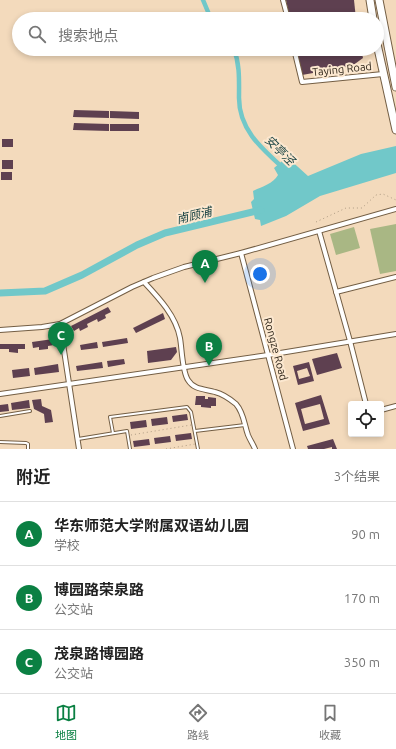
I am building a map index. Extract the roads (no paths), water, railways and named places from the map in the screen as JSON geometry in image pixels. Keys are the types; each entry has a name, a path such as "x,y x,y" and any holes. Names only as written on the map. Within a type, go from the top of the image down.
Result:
{"main road":[{"path":"370,0 372,12"},
{"path":"379,0 382,12"},
{"path":"384,23 394,68 396,87"},
{"path":"380,56 396,130"}],"street":[{"path":"283,0 286,12"},
{"name":"Taying Road","path":"296,56 302,82 384,74"},
{"path":"0,330 42,328 60,324 144,282 184,267 241,253 396,209"},
{"path":"319,231 365,401"},
{"name":"Rongze Road","path":"241,253 293,449"},
{"path":"336,292 396,277"},
{"path":"144,282 165,306 177,327 186,377 200,390 222,394 236,404 241,411 248,434 255,449"},
{"path":"60,324 79,449"},
{"path":"0,394 268,355 396,334"},
{"path":"384,409 396,406"}],"lane":[{"path":"113,433 110,417 183,406 190,409 198,449"},
{"path":"0,416 30,412"},
{"path":"195,432 246,425"},
{"path":"78,439 127,431 130,449"},
{"path":"0,442 26,443 28,444 28,449"}],"water":[{"path":"396,146 396,173 320,196 286,216 261,226 260,220 255,219 251,202 254,199 253,191 267,185 276,178 278,175 274,168 287,157 308,176 361,154"}],"waterway":[{"name":"安亭泾","path":"203,0 208,12"},
{"name":"安亭泾","path":"236,56 240,109 243,119 247,128 259,145 282,167"},
{"name":"南顾浦","path":"0,293 45,291 82,275 137,245 165,233 261,210"}],"place":[{"name":"华东师范大学附属双语幼儿园","path":"205,283"},
{"name":"茂泉路博园路","path":"61,355"},
{"name":"博园路荣泉路","path":"209,366"}]}
